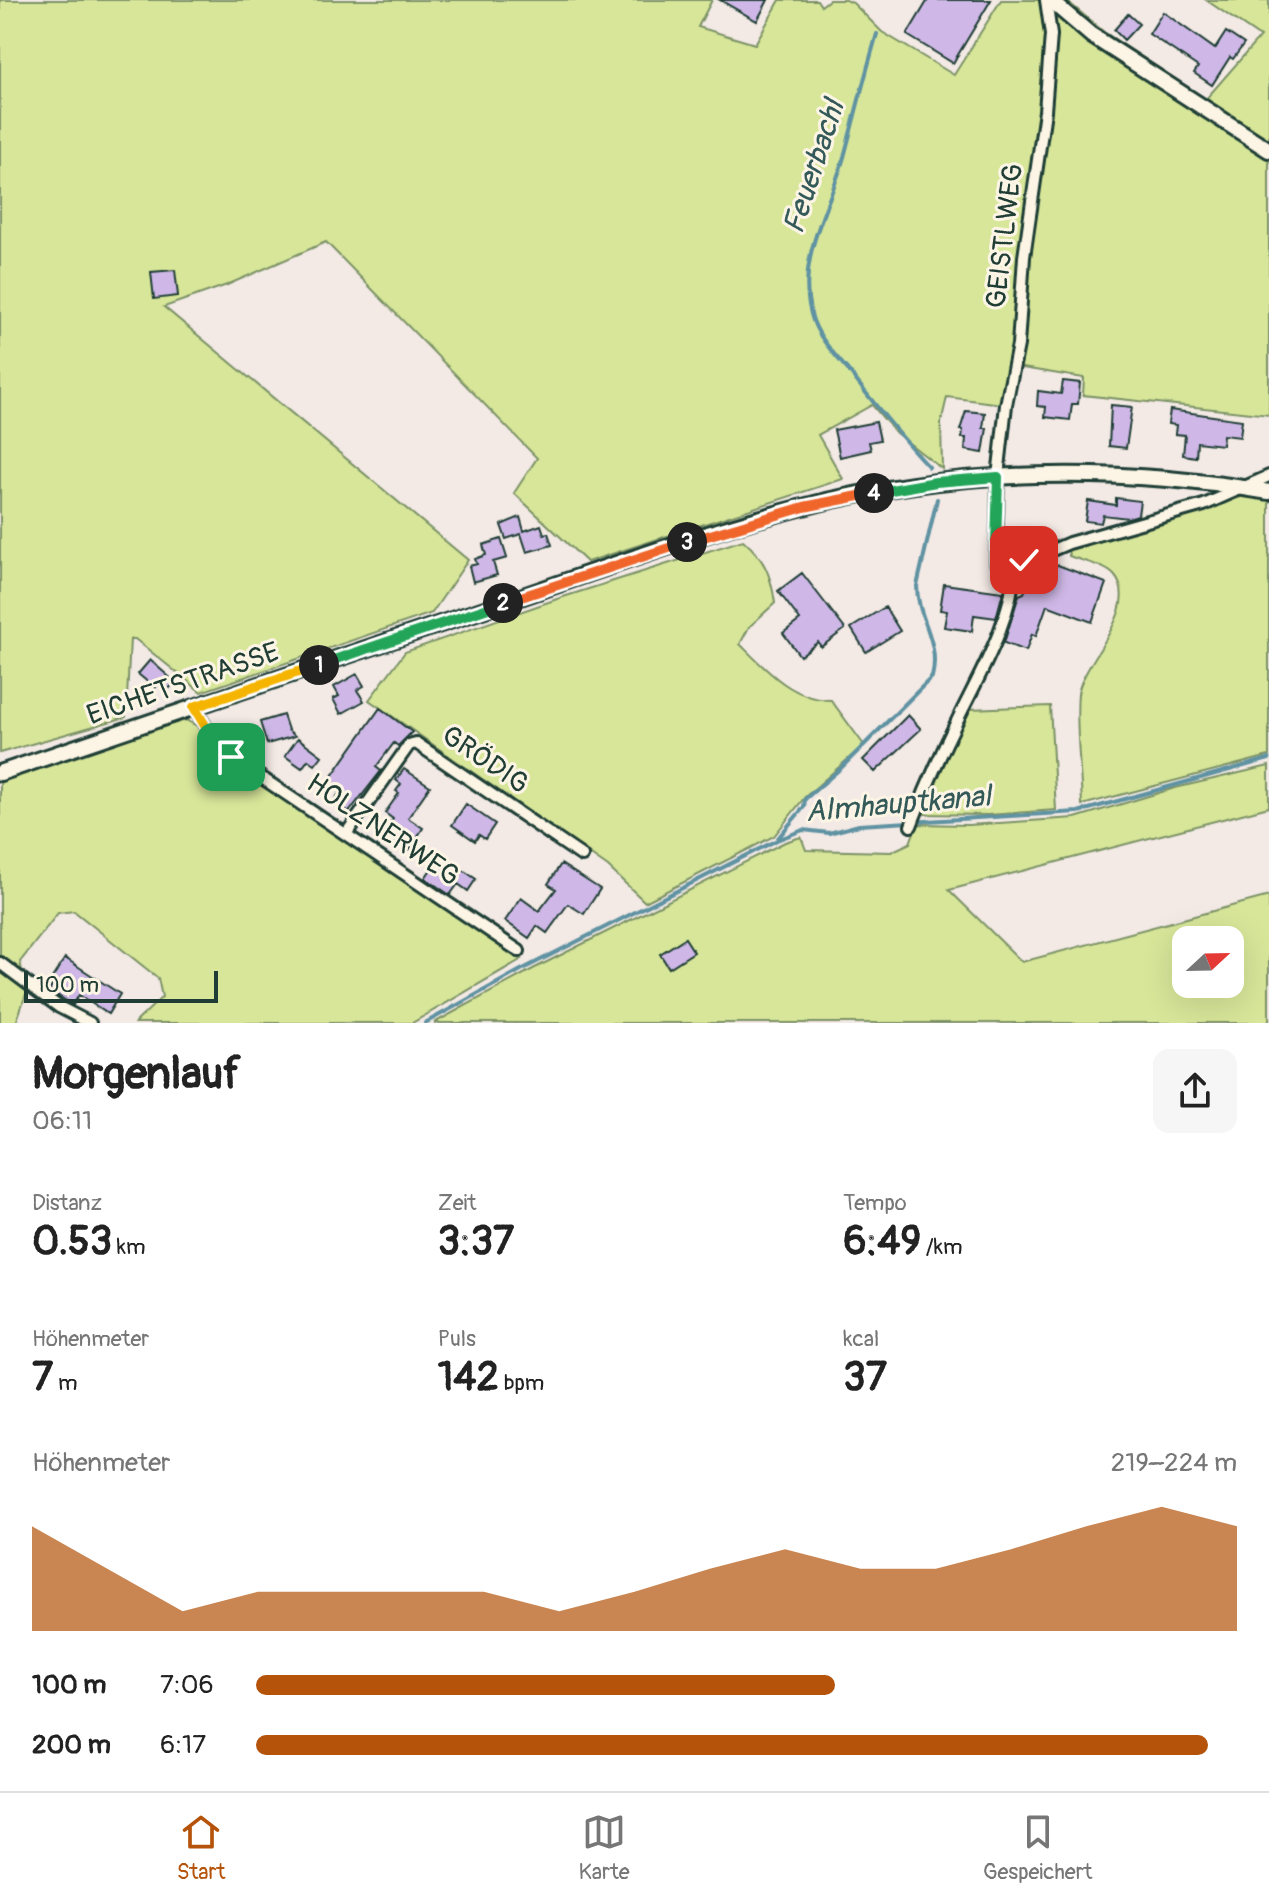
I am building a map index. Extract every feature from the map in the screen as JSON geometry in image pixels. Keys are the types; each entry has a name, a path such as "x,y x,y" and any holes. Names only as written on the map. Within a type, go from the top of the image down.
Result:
{"main road":[{"path":"1048,0 1114,51 1269,150"},
{"name":"EICHETSTRASSE","path":"0,773 668,548 804,507 936,482 998,477 1118,475 1269,492"}],"street":[{"name":"GEISTLWEG","path":"1015,566 1003,569 996,562 998,477 1006,405 1018,345 1024,257 1045,111 1051,35 1048,0"},
{"path":"913,820 958,719 997,643 1013,586 1015,566 1069,543 1204,505 1269,476"},
{"name":"HOLZNERWEG","path":"194,707 213,739 231,757 519,951"},
{"name":"GRÖDIG","path":"346,834 409,745 416,743 582,856"},
{"path":"0,963 59,1007 90,1023"}],"green space":[{"path":"0,0 712,0 698,27 755,44 780,0 817,0 821,6 829,0 846,0 853,3 882,32 954,75 1001,0 1066,0 1104,32 1206,99 1260,37 1206,0 1269,0 1269,415 1083,395 1084,378 1010,366 1002,404 947,397 941,423 942,469 896,433 872,405 818,435 843,479 587,562 514,493 537,458 326,242 227,285 164,307 468,560 432,613 201,692 135,639 130,639 126,717 0,753"},
{"path":"1244,496 1269,500 1269,756 1082,805 1078,694 1116,619 1121,588 1110,572 1069,556 1068,549"},
{"path":"743,540 766,568 775,603 749,627 740,644 792,689 817,699 831,700 864,745 805,797 774,836 645,902 608,867 369,700 405,652 560,598"},
{"path":"1050,706 1056,810 988,815 921,814 969,709"},
{"path":"186,720 201,728 220,752 522,959 412,1023 135,1023 162,997 158,978 74,911 58,913 20,962 27,991 16,1023 0,1023 0,782"},
{"path":"1269,766 1269,807 949,890 1022,962 1269,896 1269,1023 434,1023 533,969 785,842 801,837 806,850 891,852 910,843 917,824 968,825 1075,818 1175,788"}],"building":[{"path":"720,0 768,0 757,21"},
{"path":"928,0 991,0 953,63 907,35"},
{"path":"1163,12 1215,49 1226,32 1244,44 1233,59 1230,57 1212,85 1194,73 1198,67 1149,34"},
{"path":"1128,14 1139,24 1124,40 1114,30"},
{"path":"175,270 178,296 154,299 151,272"},
{"path":"1063,381 1080,383 1078,404 1072,404 1070,420 1045,417 1046,407 1037,406 1038,391 1061,394"},
{"path":"1111,405 1132,407 1126,448 1109,446"},
{"path":"1170,410 1242,420 1240,437 1223,435 1222,445 1197,442 1196,457 1183,455 1185,435 1175,434 1176,425 1168,424"},
{"path":"966,411 985,413 983,428 987,428 983,453 965,450 966,438 962,438 963,430 960,430"},
{"path":"876,422 880,440 869,442 871,450 840,457 834,430"},
{"path":"1116,498 1140,501 1138,515 1128,518 1103,515 1101,523 1085,521 1088,501 1116,505"},
{"path":"520,517 524,531 541,525 552,545 527,552 521,534 506,539 501,525"},
{"path":"501,539 507,558 493,562 497,575 473,582 469,566 477,564 475,559 486,555 483,545"},
{"path":"1047,561 1106,583 1092,622 1047,605 1036,636 1032,634 1026,651 1004,643 1019,595 1024,593 1034,567"},
{"path":"802,573 845,629 821,647 818,642 800,656 783,633 800,620 778,591"},
{"path":"944,584 1003,592 996,618 974,615 972,631 944,627 947,611 940,610"},
{"path":"885,607 900,631 866,652 851,628"},
{"path":"150,660 175,682 169,689 160,682 155,688 138,674"},
{"path":"357,674 364,686 357,690 364,701 341,714 333,699 339,696 334,687"},
{"path":"380,708 412,732 398,746 394,743 376,767 381,771 349,812 334,801 340,792 327,783"},
{"path":"283,715 288,730 295,736 267,744 260,722"},
{"path":"908,715 921,729 875,772 863,760"},
{"path":"298,738 322,756 315,765 308,760 302,768 285,756"},
{"path":"404,769 430,786 408,818 423,828 409,850 383,833 393,819 385,813 399,793 396,791 401,784 396,780"},
{"path":"466,804 495,824 485,839 479,835 475,841 452,825"},
{"path":"441,855 476,879 468,891 458,884 450,895 425,878"},
{"path":"561,864 600,889 584,914 568,904 547,933 537,926 529,938 505,921 521,898 539,911 556,889 548,884"},
{"path":"685,938 694,952 669,968 660,954"},
{"path":"65,958 120,994 108,1014 79,995 73,1005 49,990 56,980 52,978"}],"waterway":[{"name":"Feuerbachl","path":"877,34 844,157 816,234 807,293 813,322 826,343 929,467"},
{"name":"Feuerbachl","path":"778,838 804,807 805,799 841,768 932,677 933,652 917,586 937,499"},
{"name":"Almhauptkanal","path":"425,1023 521,970 777,840 803,830 829,833 859,825 1078,812 1269,759"}],"route":[{"path":"231,757 213,739 194,707 668,548 804,507 936,482 998,477 996,562 1003,569 1024,560"}]}
